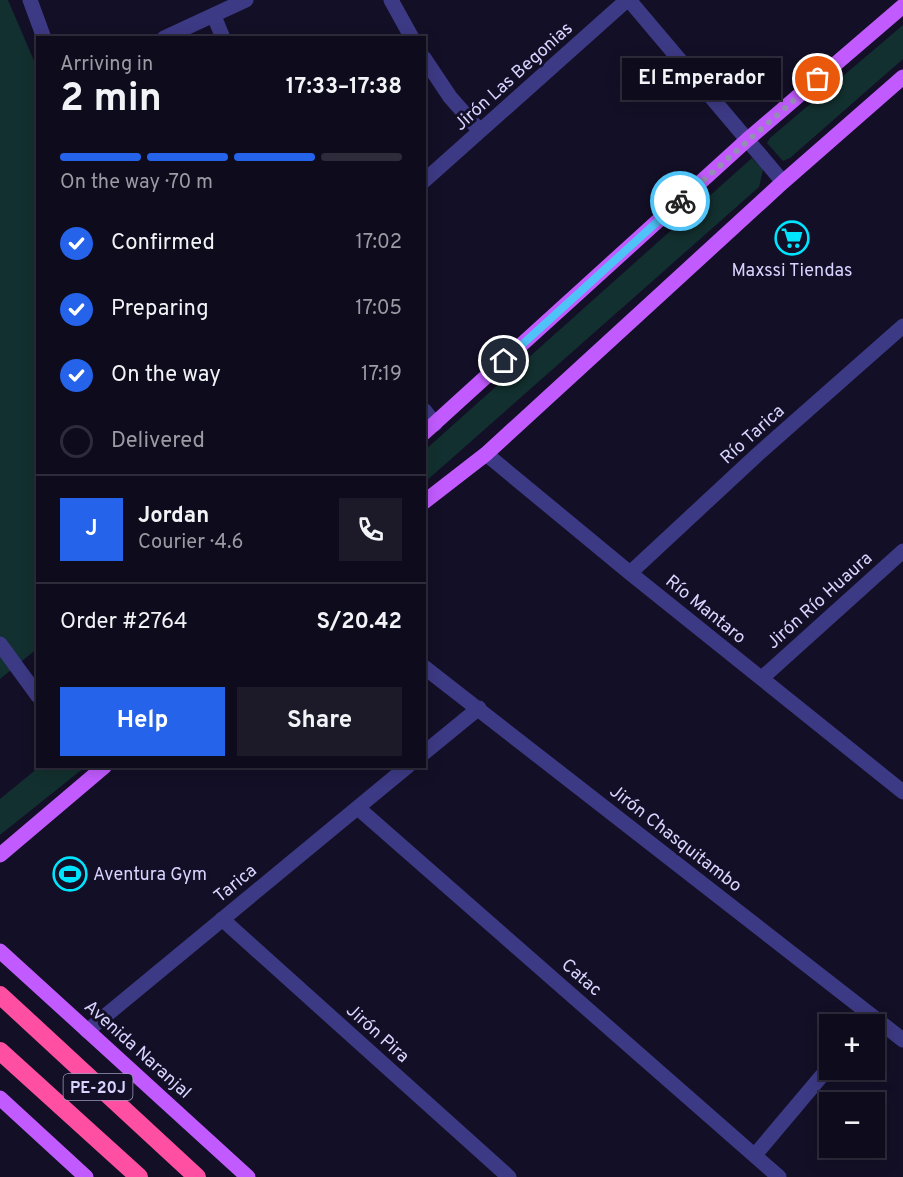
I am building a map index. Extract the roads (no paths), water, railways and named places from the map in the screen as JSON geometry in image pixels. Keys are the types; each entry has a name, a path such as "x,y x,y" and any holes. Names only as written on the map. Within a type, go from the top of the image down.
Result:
{"highway":[{"name":"PE-20J","path":"0,995 197,1177"},
{"name":"PE-20J","path":"0,1051 139,1177"}],"main road":[{"path":"430,428 747,140 903,6"},
{"path":"426,500 486,454 783,182 903,78"},
{"path":"0,855 103,768"},
{"name":"Avenida Naranjal","path":"0,951 248,1177"},
{"path":"0,1098 86,1177"}],"street":[{"path":"30,0 43,36"},
{"path":"169,36 246,0"},
{"path":"391,0 411,36"},
{"path":"628,0 783,182"},
{"name":"Jirón Las Begonias","path":"426,179 628,0"},
{"path":"214,16 223,36"},
{"path":"426,61 450,97 480,131"},
{"name":"Río Tarica","path":"630,573 757,455 903,326"},
{"name":"Río Mantaro","path":"486,454 903,792"},
{"name":"Jirón Río Huaura","path":"762,678 902,555"},
{"path":"0,644 36,693"},
{"name":"Jirón Chasquitambo","path":"426,668 479,708 860,1014"},
{"path":"426,751 479,708"},
{"name":"Tarica","path":"87,1030 406,768"},
{"name":"Catac","path":"358,808 779,1177"},
{"name":"Jirón Pira","path":"222,919 509,1177"},
{"name":"Jirón Chasquitambo","path":"885,1030 903,1040"},
{"path":"755,1155 819,1079"}],"place":[{"name":"El Emperador","path":"818,79"},
{"name":"Maxssi Tiendas","path":"792,238"},
{"name":"Aventura Gym","path":"70,874"}]}
